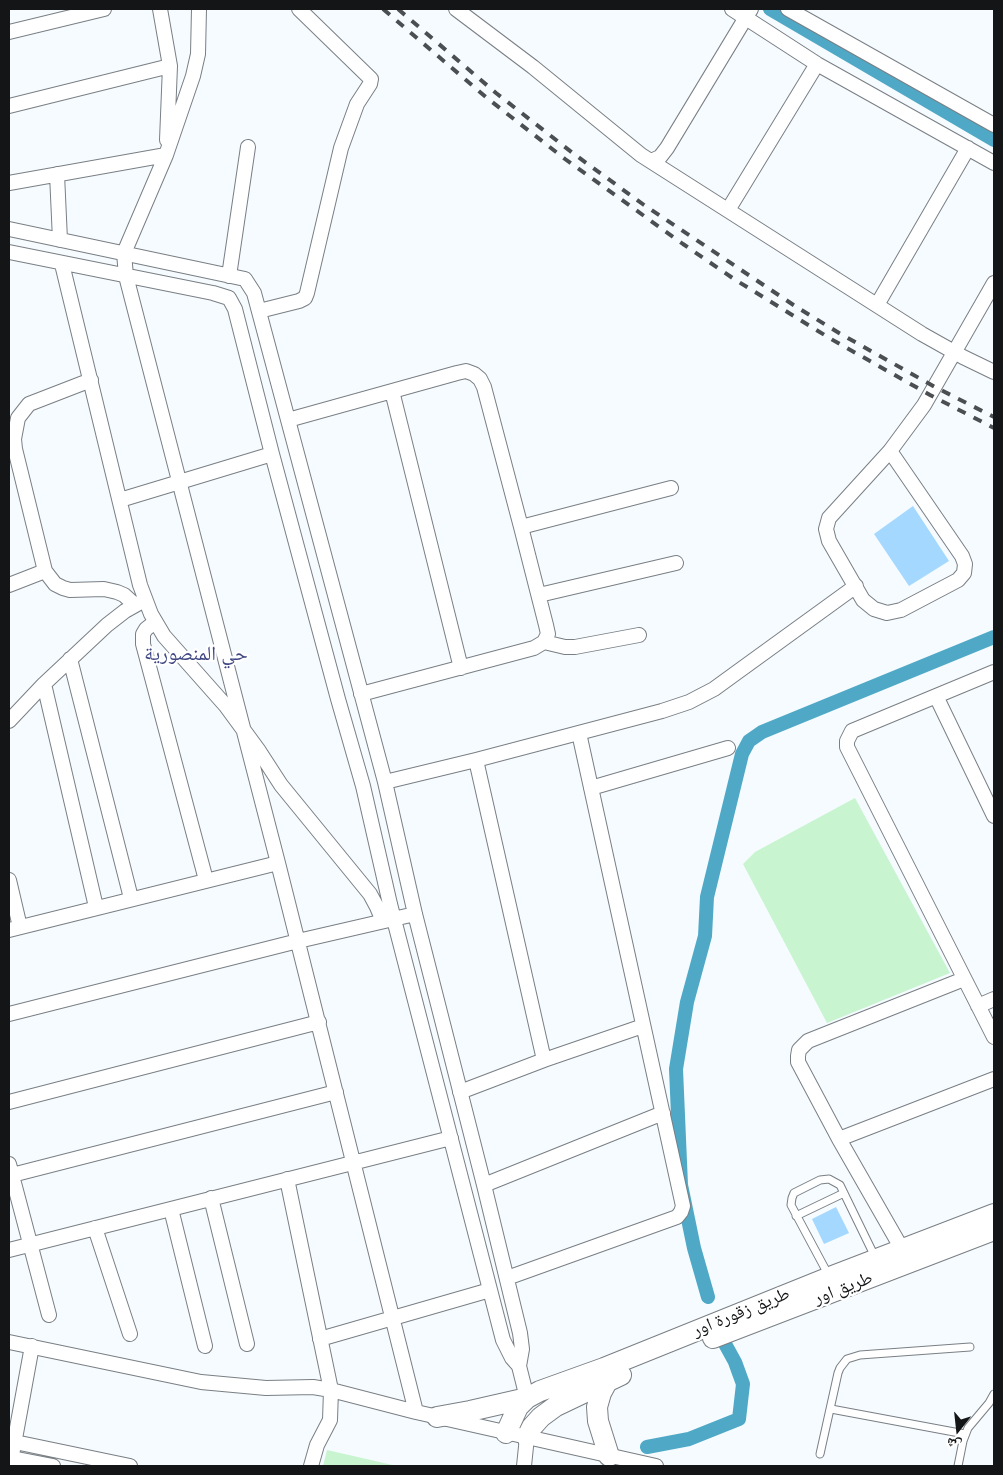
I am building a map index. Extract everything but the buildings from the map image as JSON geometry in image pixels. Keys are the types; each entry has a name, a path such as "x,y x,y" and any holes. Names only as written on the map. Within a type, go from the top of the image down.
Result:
{"main road":[{"name":"طريق زقورة اور","path":"437,1417 527,1398 540,1391 606,1374 830,1277 994,1214"},
{"name":"طريق اور","path":"606,1374 731,1331 994,1230"},
{"path":"527,1437 532,1427 546,1413 606,1374"},
{"path":"606,1374 597,1407 598,1421 609,1456"},
{"path":"506,1433 518,1407 527,1398"}],"street":[{"path":"9,32 104,9"},
{"path":"160,9 170,66 166,155"},
{"path":"200,9 198,54 193,76 166,155 124,253 126,276 319,1022 416,1412"},
{"path":"259,311 299,302 308,293 341,148 357,104 370,84 370,79 299,9"},
{"path":"456,9 533,67 641,156 877,305 953,351 994,372"},
{"path":"732,9 749,13 818,64 994,163"},
{"path":"788,9 994,125"},
{"path":"651,161 660,157 668,148 749,13"},
{"path":"728,210 818,64"},
{"path":"9,106 170,66"},
{"path":"229,276 248,147"},
{"path":"877,305 968,148"},
{"path":"9,183 166,155"},
{"path":"56,174 60,240"},
{"path":"9,229 246,279 254,294 385,782 415,914 507,1278 521,1341 522,1350 519,1366 527,1398"},
{"path":"9,252 213,293 228,298 235,309 272,454 363,786 388,920 451,1138 503,1340 512,1358 519,1366"},
{"path":"62,264 140,585 140,603"},
{"path":"890,450 962,556 965,568 958,580 901,610 880,612 868,605 856,586 829,541 827,524 831,514 890,450 924,405 953,351 994,283"},
{"path":"288,420 466,372 474,374 480,379 521,527 548,634 544,642 534,648 361,694"},
{"path":"91,380 29,404 18,418 14,439 45,570 55,584 63,588 70,590 104,589 117,592 140,603 164,636 243,729 281,785 370,894 388,920"},
{"path":"392,391 461,668"},
{"path":"120,500 272,454"},
{"path":"521,527 671,488"},
{"path":"539,595 676,563"},
{"path":"9,585 45,570"},
{"path":"385,782 579,733 689,702 714,689 856,586"},
{"path":"9,721 70,659 116,618 140,603"},
{"path":"155,622 143,634 143,644 206,880"},
{"path":"544,642 575,647 639,635"},
{"path":"70,659 131,898"},
{"path":"994,672 852,731 848,737 847,744 994,1037"},
{"path":"44,684 96,907"},
{"path":"936,696 994,816"},
{"path":"507,1278 677,1217 683,1206 579,733"},
{"path":"591,788 728,748"},
{"path":"476,760 544,1060"},
{"path":"9,880 14,928 278,863"},
{"path":"9,1014 298,941 415,914"},
{"path":"902,1249 839,1139 798,1062 800,1050 808,1041 964,979"},
{"path":"978,1006 994,999"},
{"path":"9,1102 319,1022"},
{"path":"460,1092 544,1060 643,1026"},
{"path":"839,1139 994,1079"},
{"path":"49,1314 10,1170 336,1092"},
{"path":"484,1185 663,1113"},
{"path":"9,1250 451,1138"},
{"path":"287,1179 332,1390 330,1420 317,1445 311,1466"},
{"path":"212,1198 247,1344"},
{"path":"171,1209 205,1346"},
{"path":"95,1228 130,1334"},
{"path":"320,1340 490,1290"},
{"path":"9,1342 201,1382 266,1388 313,1387 332,1390 437,1417 656,1466"},
{"path":"32,1346 14,1418 15,1442 11,1462 52,1466"},
{"path":"524,1466 527,1437"},
{"path":"15,1442 130,1466"}],"lane":[{"path":"830,1277 791,1205 793,1196 820,1180 833,1180 840,1185 876,1259"},
{"path":"796,1216 844,1193"},
{"path":"820,1454 840,1368 851,1357 860,1354 970,1347"},
{"path":"958,1466 965,1434 994,1394"},
{"path":"831,1409 965,1434"}],"green space":[{"path":"855,798 950,973 827,1023 743,864 755,852"},
{"path":"327,1450 397,1466 323,1466"}],"waterway":[{"path":"770,9 994,140"},
{"path":"708,1297 694,1248 681,1185 676,1069 687,1002 705,936 707,897 742,754 749,741 762,732 994,637"},
{"path":"647,1447 689,1439 739,1419 743,1384 735,1362 724,1342"}],"railway":[{"path":"383,9 487,98 565,159 734,279 831,339 930,395 994,428"},
{"path":"398,9 496,93 574,154 644,205 795,306 839,333 935,387 994,417"}],"district":[{"name":"حي المنصورية","path":"196,654"}]}
